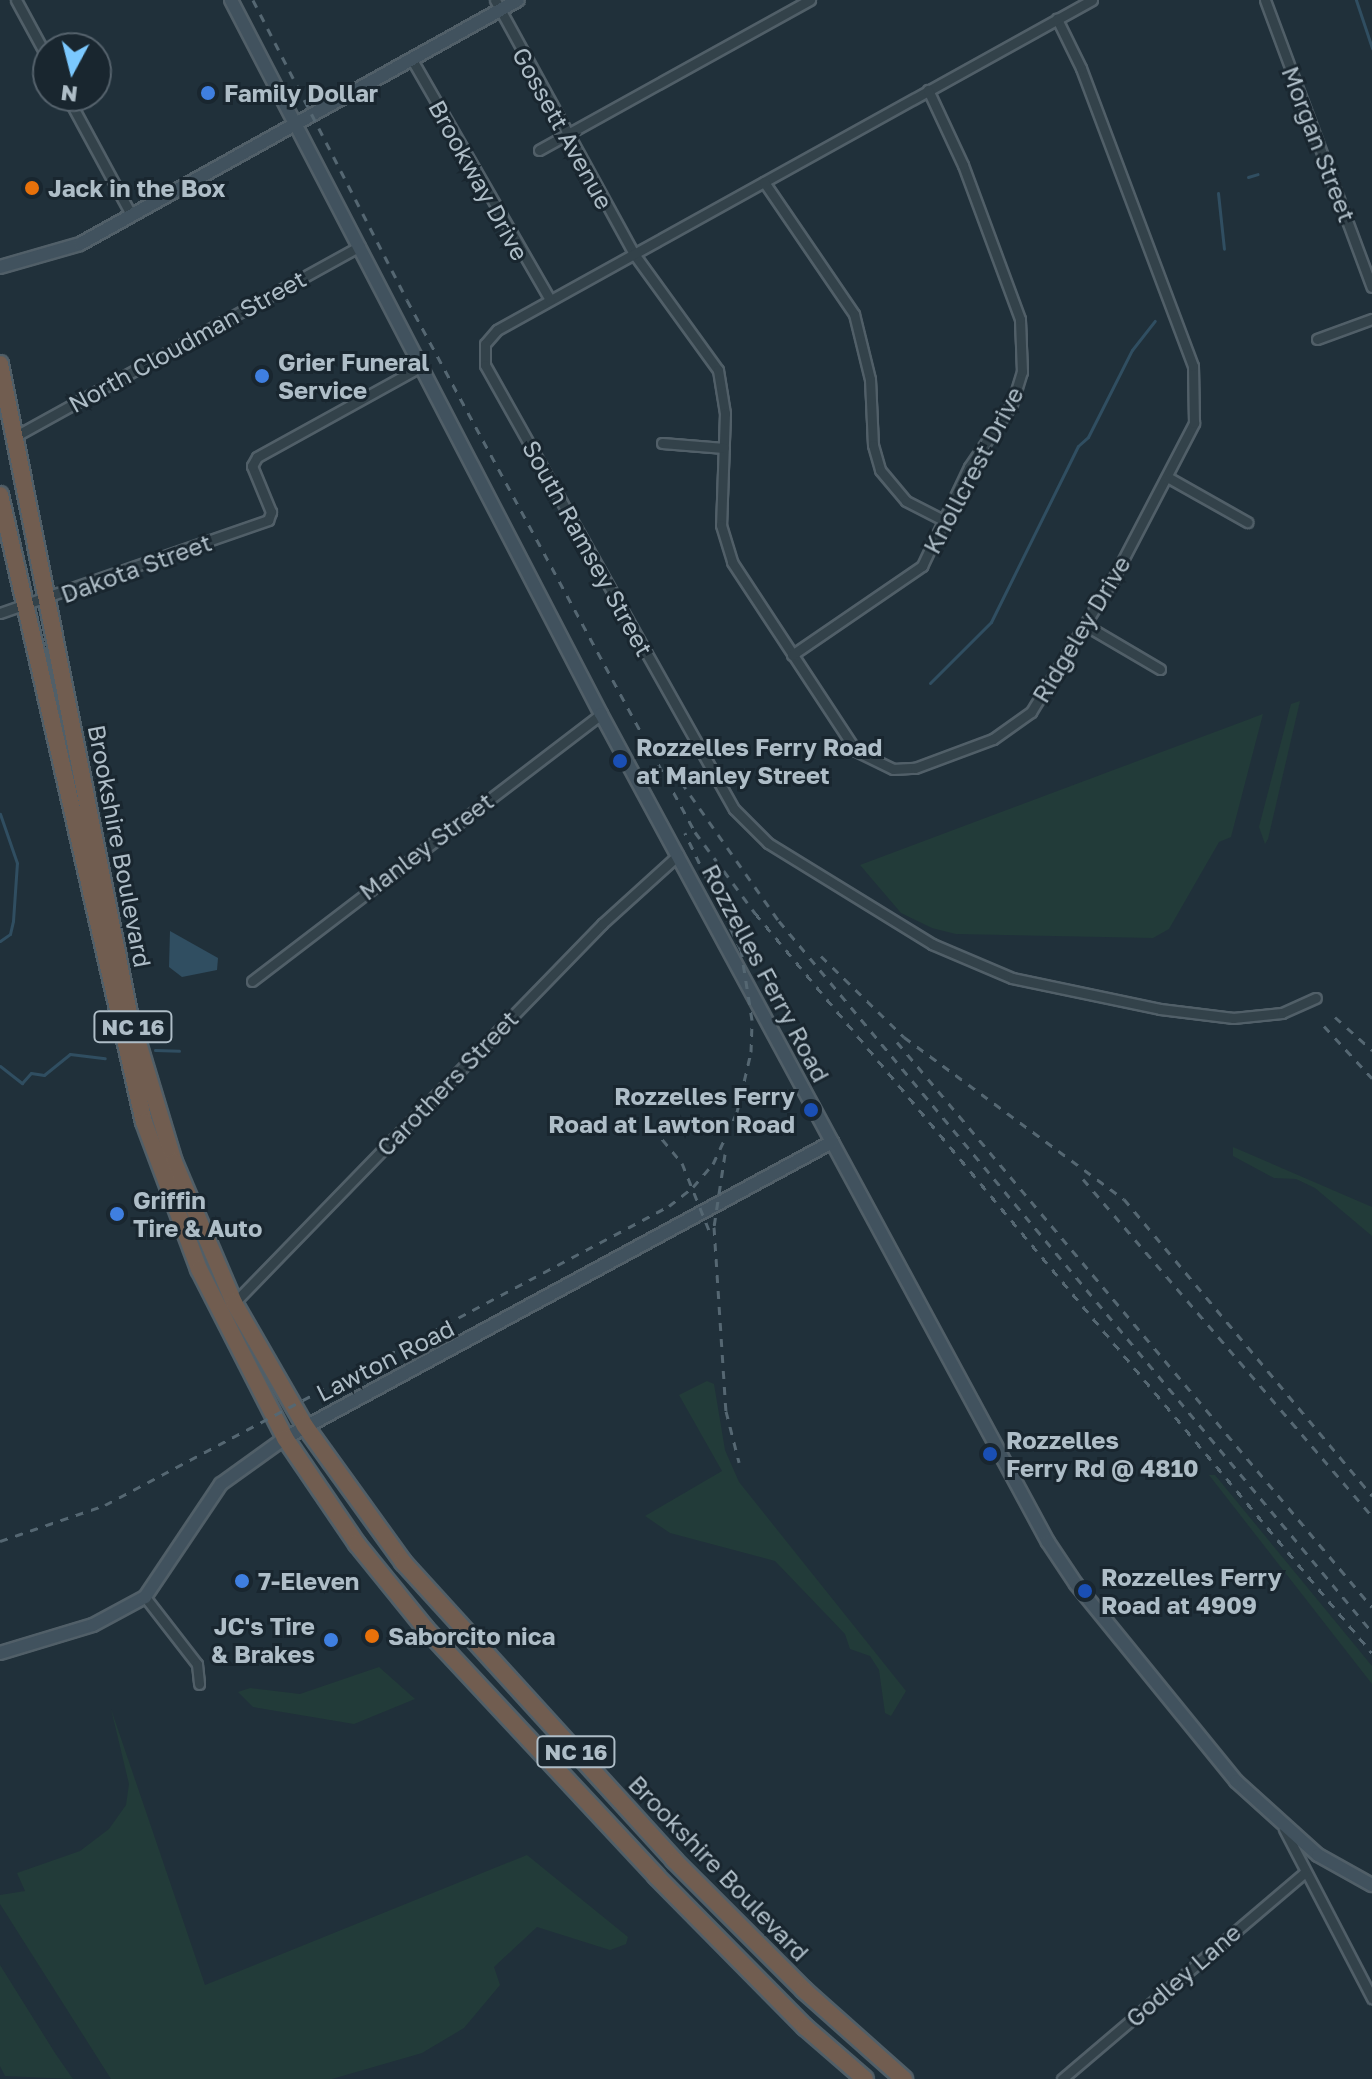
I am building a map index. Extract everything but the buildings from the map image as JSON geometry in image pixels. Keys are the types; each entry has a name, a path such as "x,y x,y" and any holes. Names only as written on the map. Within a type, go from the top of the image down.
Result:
{"highway":[{"name":"Brookshire Boulevard","path":"0,364 45,600 137,1042 174,1162 234,1303 305,1426 365,1515 426,1588 674,1860 824,2009 904,2079"},
{"name":"Brookshire Boulevard","path":"0,495 127,1059 161,1172 221,1317 285,1438 357,1544 425,1628 656,1876 805,2027 865,2079"},
{"path":"805,2027 824,2009"}],"street":[{"path":"16,0 33,32"},
{"name":"Rozzelles Ferry Road","path":"231,0 601,714 1048,1542 1218,1761 1284,1829 1372,1885"},
{"path":"0,267 65,250 132,216 297,124 497,5 518,0"},
{"path":"539,150 810,0"},
{"name":"South Ramsey Street","path":"1092,0 493,333 485,344 485,365 734,809 756,834 932,944 1012,978 1197,1015 1256,1017 1313,1000"},
{"name":"Morgan Street","path":"1265,0 1372,287"},
{"name":"Gossett Avenue","path":"497,5 634,254"},
{"name":"Ridgeley Drive","path":"634,254 718,370 725,395 725,548 856,751 879,766 903,770 993,739 1018,724 1037,705 1169,478 1194,423 1193,366 1081,68 1057,19"},
{"name":"Brookway Drive","path":"411,58 550,300"},
{"name":"Knollcrest Drive","path":"792,655 916,572 945,521 969,467 1012,404 1025,356 1020,319 963,165 928,90"},
{"path":"76,112 132,216"},
{"path":"764,182 854,314 870,379 873,445 880,470 906,501 945,521"},
{"name":"North Cloudman Street","path":"14,437 360,246"},
{"path":"1317,339 1372,319"},
{"name":"Dakota Street","path":"0,613 45,600 270,518 252,466 257,457 422,366"},
{"path":"662,443 724,448"},
{"path":"1169,478 1247,522"},
{"path":"1085,625 1160,669"},
{"name":"Manley Street","path":"252,981 601,714"},
{"name":"Carothers Street","path":"221,1317 602,924 678,855"},
{"name":"Lawton Road","path":"0,1653 93,1625 145,1597 221,1484 285,1438 832,1142"},
{"path":"145,1597 197,1664 199,1684"},
{"path":"1284,1829 1372,1998"},
{"name":"Godley Lane","path":"1062,2079 1305,1872"}],"green space":[{"path":"1300,701 1265,844 1259,827 1291,704"},
{"path":"1263,714 1231,837 1219,842 1169,929 1153,938 956,934 932,928 901,913 860,865"},
{"path":"1233,1147 1372,1207 1372,1236 1315,1188 1296,1179 1274,1178 1233,1156"},
{"path":"707,1381 714,1384 725,1450 739,1482 906,1691 891,1716 885,1713 879,1670 870,1656 850,1649 845,1634 775,1561 670,1533 645,1516 722,1471 679,1395"},
{"path":"1209,1475 1215,1475 1372,1666 1372,1684"},
{"path":"379,1667 415,1699 354,1724 253,1707 238,1692 250,1688 300,1694"},
{"path":"111,1709 205,1985 527,1855 628,1937 626,1944 610,1950 537,1927 494,1967 500,1985 464,2028 422,2053 332,2079 111,2079 0,1904 0,1895 25,1891 17,1873 80,1851 109,1829 126,1805 129,1784"},
{"path":"0,1965 73,2079 5,2076 0,2066"}],"water":[{"path":"170,931 218,958 217,970 182,977 169,967"}],"waterway":[{"path":"1356,0 1372,48"},
{"path":"1248,177 1258,174"},
{"path":"1218,193 1224,249"},
{"path":"930,683 991,622 1078,446 1088,437 1132,350 1155,321"},
{"path":"0,814 17,863 13,921 10,934 0,941"},
{"path":"155,1050 179,1051"},
{"path":"0,1066 22,1083 31,1073 44,1075 70,1054 105,1058"}],"railway":[{"path":"253,0 407,300 695,832 755,913 1372,1653"},
{"path":"672,769 779,921 1372,1632"},
{"path":"0,1541 105,1505 669,1206 693,1187 713,1164 737,1112 751,1052 752,1020 741,950 685,833"},
{"path":"821,956 904,1037 1124,1199 1372,1496"},
{"path":"1335,1017 1372,1050"},
{"path":"1324,1026 1372,1078"},
{"path":"897,1042 1372,1607"},
{"path":"652,1127 682,1163 709,1230"},
{"path":"725,1154 714,1227 726,1411 739,1462"},
{"path":"1083,1179 1372,1516"}],"place":[{"name":"Family Dollar","path":"208,93"},
{"name":"Jack in the Box","path":"32,188"},
{"name":"Grier Funeral Service","path":"262,376"},
{"name":"Rozzelles Ferry Road at Manley Street","path":"620,761"},
{"name":"Rozzelles Ferry Road at Lawton Road","path":"811,1110"},
{"name":"Griffin Tire & Auto","path":"117,1214"},
{"name":"Rozzelles Ferry Rd @ 4810","path":"990,1454"},
{"name":"7-Eleven","path":"242,1581"},
{"name":"Rozzelles Ferry Road at 4909","path":"1085,1591"},
{"name":"Saborcito nica","path":"372,1636"},
{"name":"JC's Tire & Brakes","path":"331,1640"}]}
